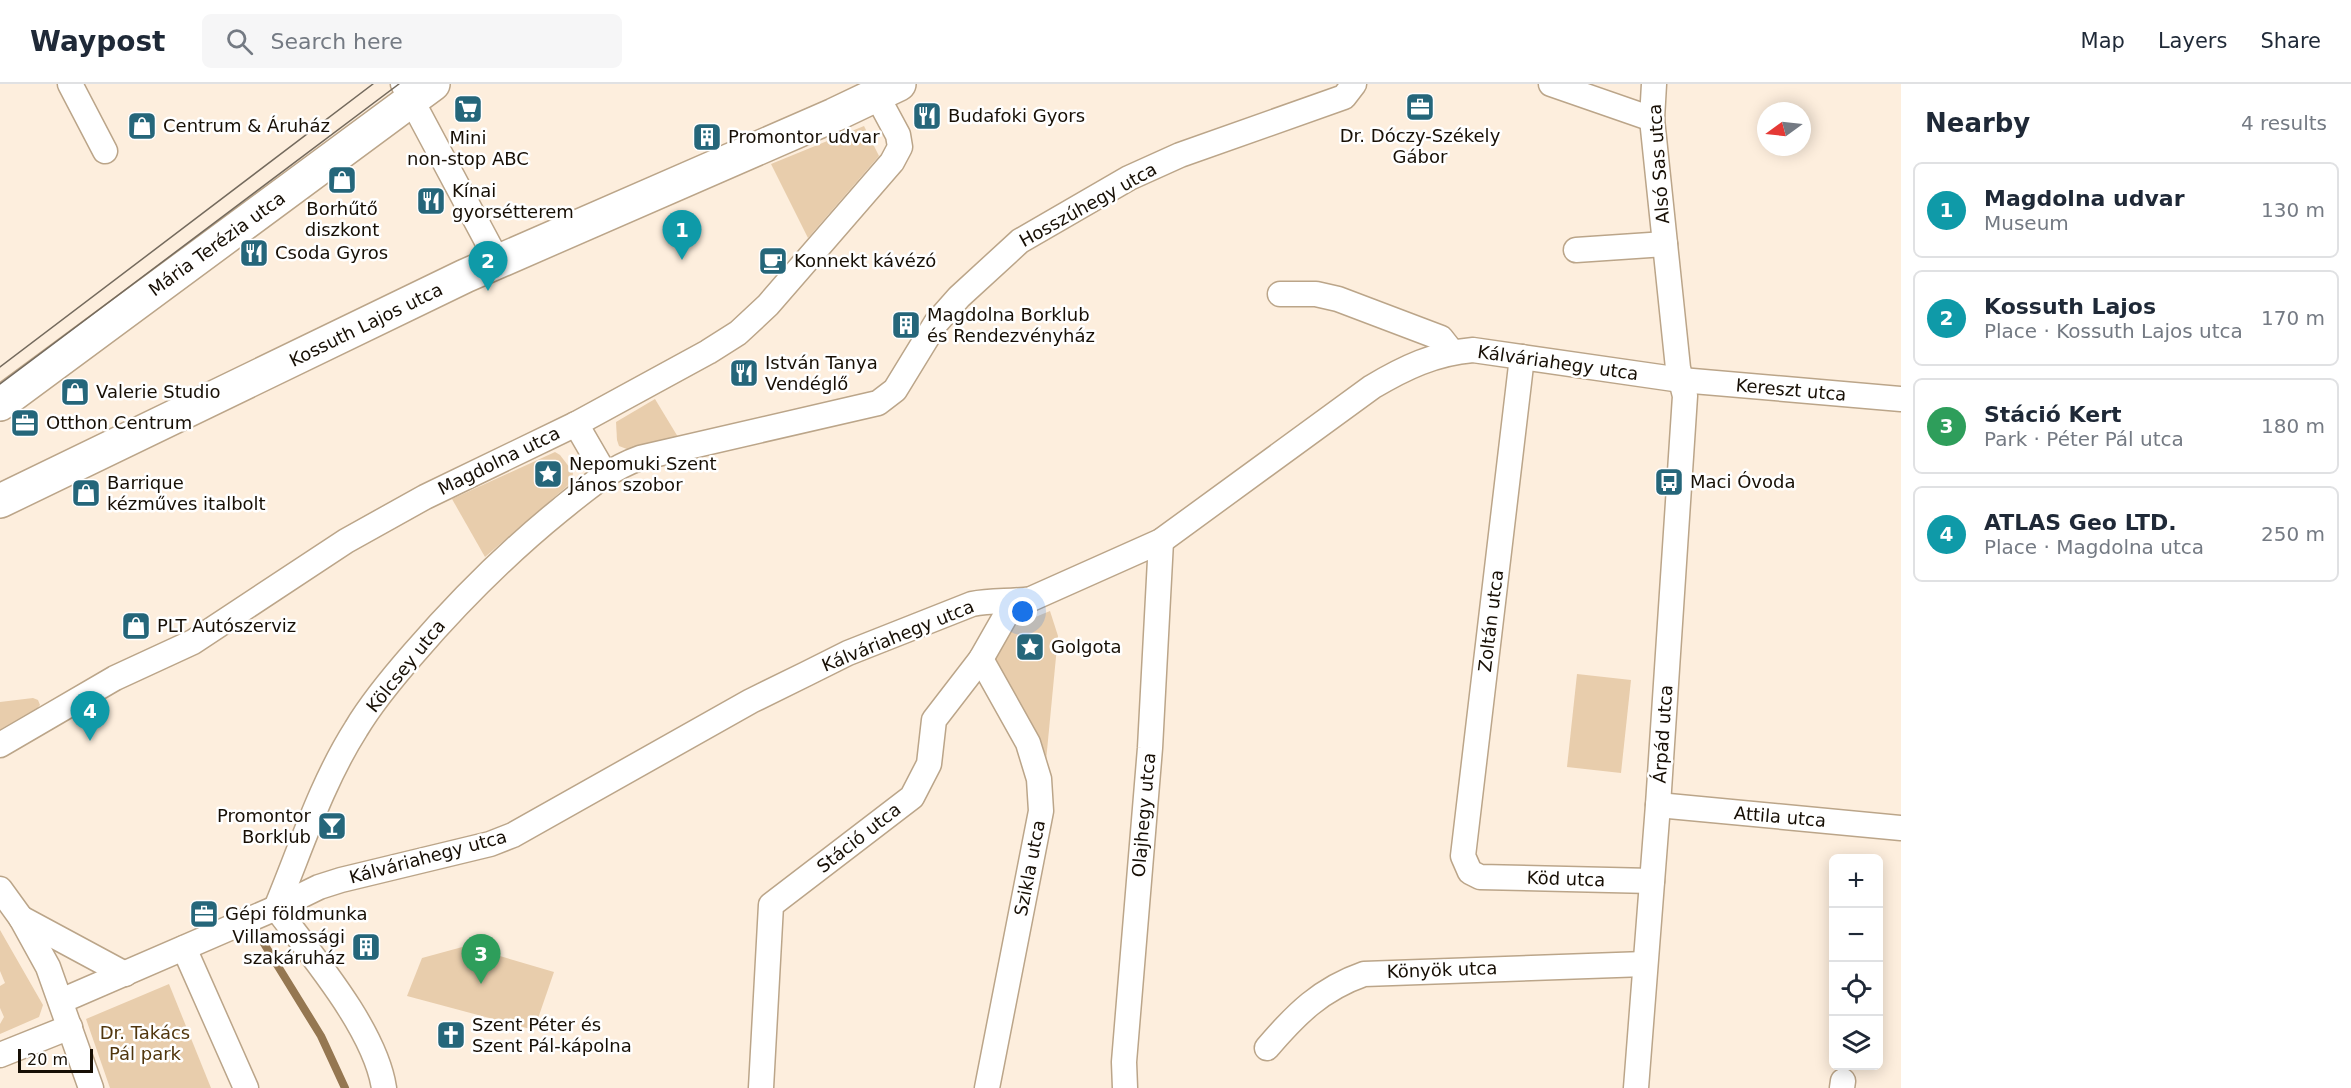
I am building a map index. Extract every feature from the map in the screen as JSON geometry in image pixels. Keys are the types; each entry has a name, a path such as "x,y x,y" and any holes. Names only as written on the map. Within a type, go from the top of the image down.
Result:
{"main road":[{"name":"Mária Terézia utca","path":"0,404 416,90"},
{"name":"Kossuth Lajos utca","path":"0,501 498,262 888,90"}],"street":[{"path":"70,84 105,151"},
{"name":"Hosszúhegy utca","path":"878,403 895,390 936,323 959,297 1020,241 1129,178 1180,155 1344,97 1354,84"},
{"path":"1551,84 1652,119"},
{"name":"Alsó Sas utca","path":"1654,84 1652,119 1681,380"},
{"path":"416,90 498,262"},
{"name":"Magdolna utca","path":"0,745 115,678 193,642 346,541 475,471 576,424 708,352 738,333 768,305 892,162 900,147 888,90"},
{"name":"Alsó Sas utca","path":"1576,250 1665,244"},
{"path":"1280,294 1316,294 1338,299 1441,338 1452,352"},
{"name":"Kálváriahegy utca","path":"61,1001 276,908 319,887 490,844 513,835 751,701 837,658 972,604 992,600 1030,599 1161,541 1372,387 1403,369 1452,352 1473,350 1681,380"},
{"name":"Zoltán utca","path":"1480,877 1470,872 1463,856 1522,357"},
{"name":"Kereszt utca","path":"1681,380 1901,399"},
{"name":"Árpád utca","path":"1636,1088 1658,805 1685,396 1681,380"},
{"name":"Kölcsey utca","path":"276,908 334,768 356,728 387,685 447,614 528,536 604,474 622,464 878,403"},
{"path":"576,424 604,474"},
{"name":"Olajhegy utca","path":"1125,1088 1124,1062 1150,748 1161,541"},
{"name":"Stáció utca","path":"761,1088 771,905 912,797 929,764 934,720 981,659 1014,601"},
{"name":"Szikla utca","path":"981,659 1028,742 1039,779 1041,811 987,1088"},
{"name":"Attila utca","path":"1658,805 1901,828"},
{"name":"Köd utca","path":"1480,877 1652,881"},
{"path":"0,889 21,918 48,967 92,1088"},
{"path":"276,908 325,974 370,1045 384,1088"},
{"path":"21,918 125,974"},
{"path":"184,948 246,1088"},
{"name":"Könyök utca","path":"1267,1048 1292,1018 1339,983 1364,974 1645,964"},
{"path":"0,1055 69,1027"}],"green space":[{"path":"864,126 879,156 808,238 771,164"},
{"path":"655,399 681,442 632,451 619,446 616,422"},
{"path":"555,452 573,472 572,482 485,557 452,499"},
{"path":"1050,611 1058,636 1046,761 1001,679 994,656 1006,629"},
{"path":"1577,674 1631,680 1621,773 1567,767"},
{"path":"33,698 38,700 40,705 36,710 0,733 0,702"},
{"path":"0,930 43,1005 39,1017 0,1034 0,1024 4,1017 0,1008 0,986 5,983 0,971"},
{"path":"466,946 554,972 534,1030 407,996 422,958"},
{"name":"Dr. Takács Pál park","path":"169,984 211,1088 110,1088 86,1019"}],"waterway":[{"path":"263,942 321,1036 345,1088"}],"tram line":[{"path":"0,367 373,84"},
{"path":"0,384 399,84"}],"place":[{"name":"Dr. Dóczy-Székely Gábor","path":"1420,107"},
{"name":"Mini non-stop ABC","path":"468,109"},
{"name":"Budafoki Gyors","path":"927,116"},
{"name":"Centrum & Áruház","path":"142,126"},
{"name":"Promontor udvar","path":"707,137"},
{"name":"Borhűtő diszkont","path":"342,180"},
{"name":"Kínai gyorsétterem","path":"431,201"},
{"name":"Csoda Gyros","path":"254,253"},
{"name":"Magdolna udvar","path":"682,260"},
{"name":"Konnekt kávézó","path":"773,261"},
{"name":"Kossuth Lajos","path":"488,291"},
{"name":"Magdolna Borklub és Rendezvényház","path":"906,325"},
{"name":"István Tanya Vendéglő","path":"744,373"},
{"name":"Valerie Studio","path":"75,392"},
{"name":"Otthon Centrum","path":"25,423"},
{"name":"Nepomuki Szent János szobor","path":"548,474"},
{"name":"Maci Óvoda","path":"1669,482"},
{"name":"Barrique kézműves italbolt","path":"86,493"},
{"name":"PLT Autószerviz","path":"136,626"},
{"name":"Golgota","path":"1030,647"},
{"name":"ATLAS Geo LTD.","path":"90,741"},
{"name":"Promontor Borklub","path":"332,826"},
{"name":"Gépi földmunka","path":"204,914"},
{"name":"Villamossági szakáruház","path":"366,947"},
{"name":"Stáció Kert","path":"481,984"},
{"name":"Szent Péter és Szent Pál-kápolna","path":"451,1035"}]}
